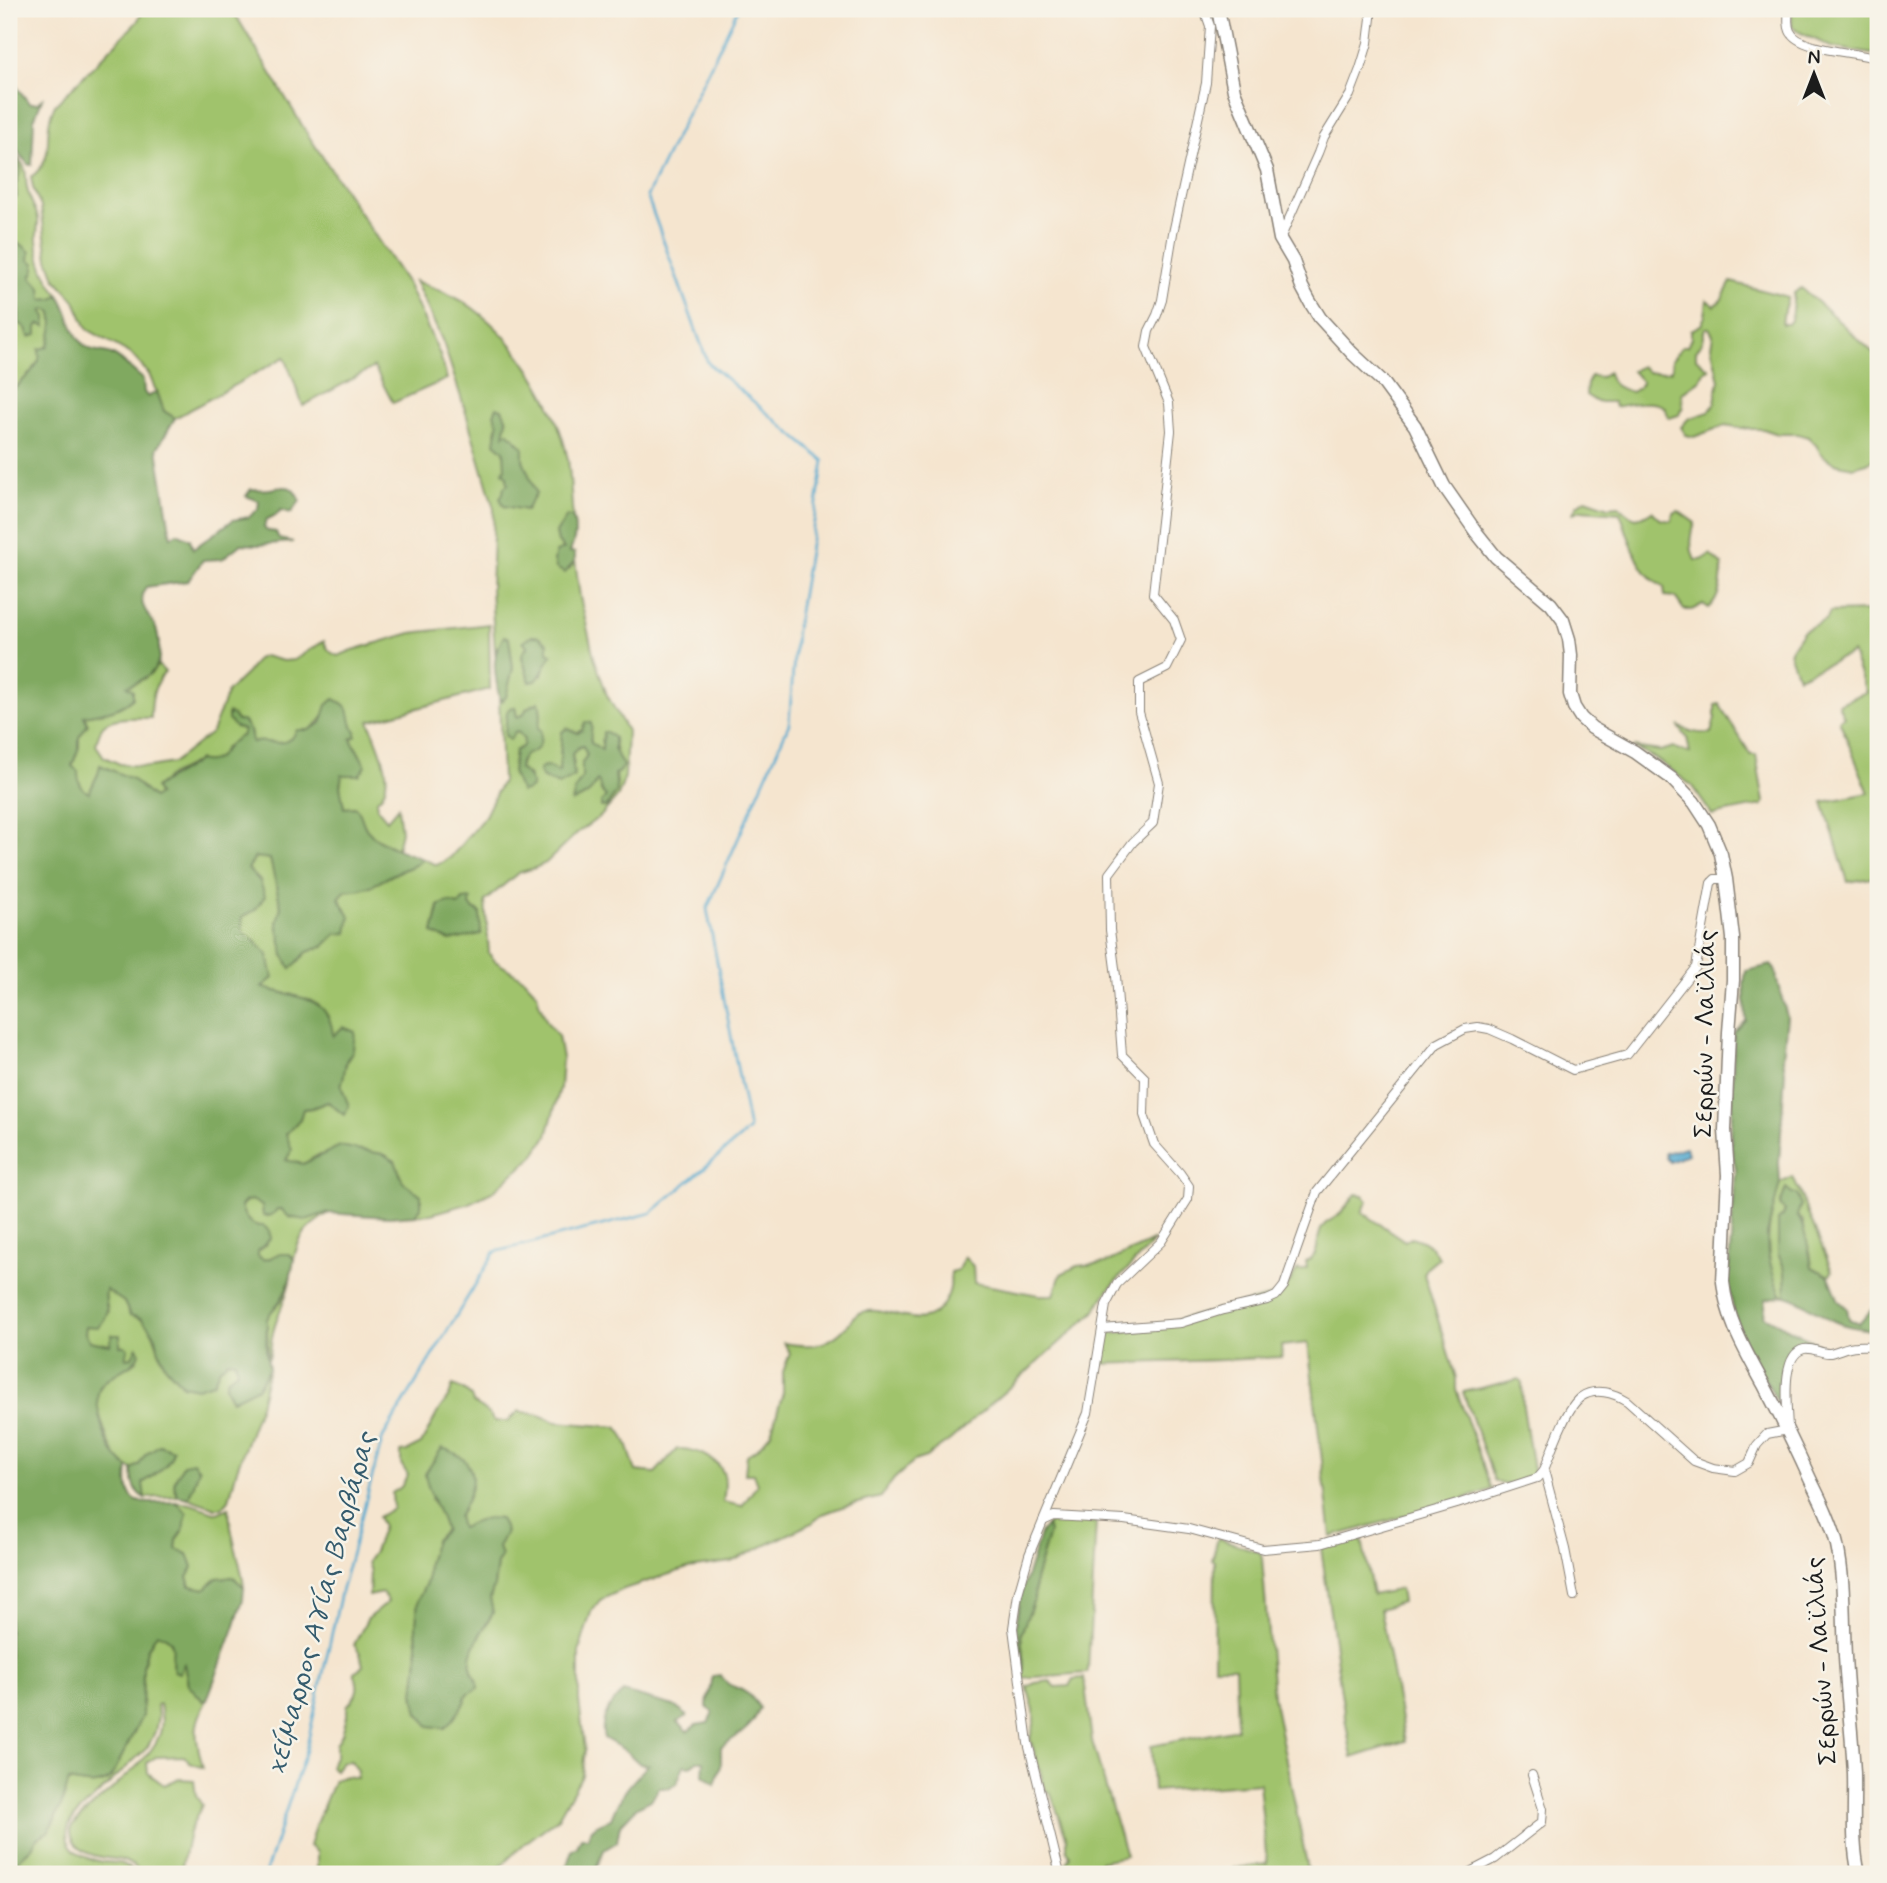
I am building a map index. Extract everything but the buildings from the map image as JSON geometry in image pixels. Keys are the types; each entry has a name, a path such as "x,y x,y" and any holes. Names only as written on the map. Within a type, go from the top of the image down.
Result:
{"main road":[{"name":"Σερρών - Λαϊλιάς","path":"1218,9 1234,91 1267,170 1280,239 1320,318 1382,381 1415,426 1444,486 1496,557 1551,604 1563,620 1571,655 1570,694 1581,718 1592,728 1635,752 1671,778 1694,802 1709,825 1721,854 1733,938 1725,1116 1728,1175 1723,1282 1725,1299 1731,1322 1788,1430 1837,1542 1843,1577 1853,1773 1853,1833 1859,1874"}],"street":[{"path":"1060,1874 1028,1743 1013,1628 1018,1594 1029,1555 1088,1413 1106,1304 1117,1284 1161,1242 1188,1199 1189,1186 1154,1144 1144,1115 1145,1078 1122,1055 1110,930 1110,874 1133,842 1153,823 1159,783 1139,712 1139,682 1167,668 1181,640 1174,620 1153,594 1171,431 1169,403 1146,347 1149,331 1162,300 1173,233 1206,83 1210,26 1204,9"},
{"path":"1280,239 1324,137 1350,94 1360,69 1368,43 1371,18 1369,9"},
{"path":"1789,9 1790,33 1798,40 1816,47 1878,59"},
{"path":"1102,1329 1181,1323 1276,1296 1284,1286 1317,1192 1437,1044 1465,1028 1489,1029 1573,1070 1626,1055 1696,968 1711,883 1716,879 1726,879"},
{"path":"1043,1521 1054,1516 1124,1520 1189,1529 1263,1549 1320,1544 1537,1478 1544,1470 1567,1415 1580,1397 1595,1392 1615,1393 1627,1401 1694,1461 1713,1468 1735,1471 1749,1463 1757,1445 1767,1434 1788,1430 1787,1373 1797,1352 1805,1349 1829,1353 1854,1346 1878,1345"},
{"path":"1544,1470 1565,1549 1574,1596"},
{"path":"1466,1874 1495,1859 1542,1822 1543,1809 1532,1774"}],"green space":[{"path":"144,9 232,9 308,135 408,285 440,355 447,379 393,403 374,367 303,406 285,357 175,418 164,411 149,374 131,354 87,329 75,301 55,278 48,259 41,207 31,177 39,169 47,152 49,125 55,105 137,22"},
{"path":"1792,9 1878,9 1878,55 1831,47 1799,32 1792,26"},
{"path":"9,76 29,103 37,103 42,99 34,120 32,165 20,155 9,132"},
{"path":"9,141 21,169 16,186 17,197 9,201"},
{"path":"17,157 25,170 28,192 38,218 37,237 41,262 59,295 53,299 42,300 30,277 29,261 11,241 9,242 8,206 19,176"},
{"path":"11,241 21,244 30,252 29,260 34,263 31,277 41,288 42,300 53,299 59,295 75,333 83,344 90,349 113,355 125,363 143,379 144,392 148,397 157,391 164,411 175,418 157,449 171,537 177,533 190,539 193,549 233,520 249,517 258,509 259,501 246,496 251,489 288,487 300,501 291,513 281,510 266,520 264,528 276,532 279,539 293,542 241,544 222,559 203,560 188,581 146,587 142,603 157,631 158,662 146,677 127,686 133,690 133,698 127,703 110,711 84,716 88,724 79,737 79,747 72,766 78,771 82,786 89,793 100,765 132,779 153,798 158,795 155,788 160,784 198,760 218,758 241,736 244,730 235,727 228,720 228,713 237,721 243,721 250,731 252,742 278,743 288,740 297,730 309,730 321,723 327,705 334,699 348,710 356,731 356,736 351,739 366,766 359,775 342,775 340,786 344,808 355,807 366,828 379,840 423,859 373,885 346,890 339,898 350,916 347,933 336,934 324,946 307,952 291,969 284,956 277,923 281,907 270,859 255,857 248,869 260,881 265,896 255,910 242,917 243,932 268,955 273,978 262,987 298,996 318,1005 330,1022 333,1036 343,1027 355,1032 353,1050 346,1061 341,1086 349,1106 344,1115 328,1102 303,1109 300,1119 286,1134 292,1150 286,1160 303,1164 340,1146 383,1154 395,1161 403,1182 421,1195 421,1208 415,1215 389,1217 326,1213 306,1220 289,1217 281,1209 277,1209 272,1215 263,1216 262,1206 252,1200 241,1206 248,1221 264,1226 269,1231 271,1238 258,1251 258,1256 266,1259 279,1254 289,1254 294,1259 286,1290 267,1319 266,1353 269,1368 258,1387 232,1400 225,1387 227,1379 237,1371 235,1361 228,1360 220,1368 213,1383 197,1388 182,1385 165,1366 156,1337 142,1319 130,1315 124,1302 106,1290 106,1317 98,1327 86,1326 85,1333 90,1341 110,1345 112,1335 120,1335 120,1346 128,1349 126,1358 132,1357 137,1347 140,1353 133,1363 102,1384 98,1397 99,1415 107,1441 128,1468 129,1492 139,1502 176,1502 187,1513 176,1549 188,1554 193,1567 187,1577 190,1586 205,1589 217,1578 233,1577 244,1587 243,1599 207,1700 203,1701 188,1684 184,1664 179,1673 174,1671 172,1644 165,1636 157,1633 147,1650 143,1667 142,1716 111,1778 96,1784 69,1781 61,1806 48,1832 37,1838 20,1858 14,1868 17,1874 9,1874 9,395 36,365 39,349 48,347 53,321 52,312 42,310 46,317 46,326 39,324 37,335 29,337 26,328 19,323 18,306 9,308"},
{"path":"415,281 464,302 500,332 531,371 554,415 568,460 573,518 567,517 556,533 558,542 564,549 561,552 570,568 575,560 580,597 594,657 607,695 627,731 625,777 618,796 601,816 577,833 546,863 518,873 485,901 489,953 495,961 524,979 537,993 547,1022 558,1036 562,1058 560,1088 547,1136 533,1157 492,1192 467,1204 431,1214 415,1215 421,1208 421,1195 403,1182 395,1161 383,1154 365,1152 318,1155 303,1164 286,1161 286,1134 300,1119 303,1109 328,1102 343,1114 349,1106 342,1085 348,1058 353,1050 333,1037 293,995 261,987 254,940 243,932 242,917 255,910 260,881 248,869 255,857 270,858 281,907 277,923 284,956 291,969 307,952 324,946 336,934 339,898 346,890 373,885 423,859 437,865 451,857 485,816 502,781 499,697 502,701 505,697 513,668 510,645 498,646 495,652 491,590 494,509 443,342","holes":["498,424 503,436 523,447 523,460 536,493 526,510 504,506 508,484 504,451 496,432","528,647 545,664 542,675 530,681 522,658","539,702 536,730 519,769 528,775 532,784 517,785 512,772 515,751 523,746 524,740 520,733 515,732 507,723 507,712 515,707 517,718 523,716 527,708","567,728 577,733 582,730 590,736 591,743 603,750 601,740 614,738 617,783 601,803 606,796 596,780 575,790 582,778 582,763 587,755 583,746 572,754 574,764 559,785 543,778 552,768 559,773 562,732","439,905 470,905 480,912 480,926 461,938 450,941 433,933"]},
{"path":"1731,282 1788,297 1782,324 1788,324 1791,320 1794,293 1801,288 1875,354 1878,358 1878,457 1853,467 1834,463 1822,455 1808,437 1778,434 1763,429 1726,425 1694,437 1686,435 1681,427 1688,419 1709,412 1715,402 1719,380 1711,346 1713,335 1709,328 1705,328 1696,358 1709,369 1700,380 1682,393 1683,407 1679,415 1669,418 1664,407 1654,403 1615,407 1613,402 1597,402 1586,395 1591,376 1601,377 1608,372 1613,383 1632,392 1642,382 1632,371 1641,366 1647,372 1672,370 1672,360 1682,346 1687,346 1691,330 1701,325 1707,300 1715,306"},
{"path":"18,306 18,312 37,327 39,324 45,326 41,311 46,309 52,312 53,329 40,361 9,395 9,308"},
{"path":"497,407 502,409 507,420 504,435 508,432 523,447 523,460 536,493 526,510 504,506 500,498 508,484 503,472 504,451 495,443 498,424 494,414"},
{"path":"1586,499 1609,507 1619,506 1634,518 1652,511 1660,519 1671,521 1674,513 1678,511 1695,523 1691,542 1695,560 1702,560 1710,554 1722,565 1720,588 1713,604 1709,608 1703,604 1692,610 1684,610 1675,597 1665,596 1664,587 1647,574 1641,565 1620,513 1580,510 1573,513 1577,505"},
{"path":"567,516 573,518 574,522 575,535 570,552 575,553 575,560 565,573 556,568 554,560 556,552 564,549 558,542 556,533"},
{"path":"1878,608 1878,877 1848,882 1823,802 1869,793 1839,720 1844,717 1838,704 1866,692 1852,653 1798,677 1789,652 1803,631 1827,619 1830,612 1873,611"},
{"path":"489,624 490,689 369,721 386,773 386,784 377,800 377,808 387,820 398,807 401,832 397,849 369,832 355,807 344,808 340,786 342,775 359,775 360,755 351,739 356,732 324,715 312,728 286,742 251,743 251,732 229,713 244,730 241,736 225,748 218,759 208,763 198,760 168,776 153,799 132,779 100,766 89,793 82,789 72,767 79,747 79,737 88,724 83,716 110,711 127,703 133,698 127,686 144,678 158,665 165,672 154,693 151,718 121,719 105,724 96,745 104,757 120,764 149,767 173,763 212,732 228,691 257,659 264,656 283,661 294,660 324,641 329,650 338,656 411,633"},
{"path":"504,636 509,638 513,668 506,697 502,701 499,697 495,666 497,652"},
{"path":"539,636 548,643 548,652 552,655 536,681 530,682 522,657 528,647 523,641"},
{"path":"539,702 539,745 535,751 527,753 520,762 519,769 528,776 532,787 521,792 512,772 515,751 523,746 524,740 519,733 515,732 510,740 505,735 507,712 515,707 517,717"},
{"path":"1719,704 1751,755 1756,755 1764,802 1763,805 1712,815 1691,785 1655,758 1633,747 1660,751 1674,747 1690,753 1687,738 1678,726 1694,732 1711,733 1715,705"},
{"path":"585,722 591,723 591,743 602,750 603,732 614,738 614,749 623,766 620,772 615,774 617,791 606,807 601,807 606,796 597,781 588,794 572,802 582,778 582,763 587,755 583,746 572,754 574,777 559,785 543,778 539,772 542,767 547,766 559,772 562,732 567,728 578,733"},
{"path":"471,899 470,905 480,912 481,934 450,941 433,933 440,905 448,902 459,905 463,900"},
{"path":"1771,965 1776,971 1787,1016 1783,1058 1785,1072 1780,1183 1767,1234 1768,1255 1782,1296 1766,1299 1764,1316 1827,1349 1804,1345 1789,1355 1785,1364 1783,1385 1785,1415 1742,1338 1728,1282 1736,1170 1731,1145 1734,1032 1746,1021 1746,971"},
{"path":"1793,1177 1832,1271 1829,1276 1812,1267 1803,1232 1803,1221 1797,1215 1792,1193 1786,1189 1780,1205 1785,1210 1778,1220 1778,1254 1785,1269 1786,1296 1782,1296 1771,1267 1769,1226 1780,1183"},
{"path":"1786,1188 1796,1194 1801,1206 1797,1215 1812,1267 1829,1276 1839,1301 1847,1308 1849,1319 1859,1324 1878,1306 1878,1320 1870,1330 1840,1324 1786,1296 1785,1269 1778,1254 1778,1220 1785,1211 1780,1205"},
{"path":"1356,1194 1363,1195 1368,1201 1362,1212 1405,1241 1411,1237 1424,1242 1439,1258 1424,1274 1456,1378 1456,1389 1493,1489 1331,1537 1308,1343 1281,1346 1282,1357 1100,1364 1109,1333 1137,1330 1282,1294 1298,1269 1300,1271 1307,1268 1306,1262 1316,1252 1321,1228 1341,1213"},
{"path":"252,1200 262,1206 277,1209 329,1213 306,1232 294,1259 283,1254 265,1260 258,1256 258,1251 267,1243 257,1226 249,1222 243,1214 240,1206"},
{"path":"1155,1240 1108,1290 1094,1312 950,1440 926,1457 914,1461 894,1479 881,1497 823,1514 812,1523 731,1562 688,1568 624,1589 600,1600 591,1612 579,1652 579,1701 585,1750 582,1775 558,1818 524,1844 492,1874 313,1874 317,1869 317,1852 309,1846 334,1780 346,1776 357,1778 358,1771 351,1761 341,1762 335,1770 330,1766 336,1755 336,1744 342,1734 347,1706 357,1690 354,1672 363,1666 360,1653 354,1645 368,1618 388,1602 383,1593 369,1596 370,1572 367,1562 374,1552 383,1526 378,1517 393,1508 392,1493 401,1487 408,1475 401,1464 401,1452 421,1444 453,1385 468,1394 473,1403 486,1411 494,1421 508,1421 519,1411 556,1422 617,1427 626,1442 636,1471 655,1473 677,1449 700,1453 712,1459 724,1474 723,1502 742,1506 757,1485 753,1474 745,1474 747,1455 758,1448 771,1433 783,1393 783,1372 790,1353 784,1343 823,1343 837,1335 857,1314 870,1311 915,1319 925,1318 935,1313 944,1303 950,1288 950,1272 958,1270 964,1257 973,1266 974,1283 1039,1295 1054,1295 1061,1274 1077,1266 1105,1263","holes":["442,1448 463,1509 458,1517 461,1529 480,1521 500,1519 498,1547 501,1557 490,1599 493,1613 470,1660 471,1669 478,1681 467,1694 464,1704 414,1695 418,1658 418,1600 427,1581 428,1563 435,1541 445,1530 440,1513 431,1499 435,1461"]},
{"path":"291,1276 274,1329 268,1360 267,1319 281,1301"},
{"path":"106,1289 124,1302 130,1315 147,1324 164,1364 175,1375 213,1383 220,1368 228,1360 235,1361 237,1371 227,1379 225,1387 232,1400 258,1387 269,1368 260,1405 229,1500 222,1508 188,1498 199,1469 183,1464 174,1484 179,1496 145,1498 142,1483 154,1476 173,1450 159,1445 132,1469 120,1460 112,1448 98,1409 98,1392 109,1378 137,1361 132,1357 125,1359 112,1335 110,1345 90,1342 85,1333 85,1326 108,1312"},
{"path":"1519,1379 1522,1382 1523,1407 1534,1475 1514,1483 1503,1484 1494,1480 1463,1392"},
{"path":"159,1445 173,1450 172,1455 161,1469 143,1483 145,1498 136,1490 132,1469"},
{"path":"442,1448 464,1460 472,1476 469,1495 458,1517 461,1528 485,1519 500,1519 506,1532 498,1547 501,1557 490,1598 493,1613 472,1653 472,1669 478,1688 467,1694 459,1712 445,1728 429,1726 418,1713 414,1695 418,1658 418,1600 427,1581 428,1563 435,1540 445,1530 425,1474"},
{"path":"193,1462 199,1469 193,1487 188,1498 179,1496 175,1480 183,1464"},
{"path":"176,1502 217,1513 229,1508 244,1587 233,1577 217,1578 205,1589 190,1586 187,1577 193,1567 188,1554 176,1549 186,1513"},
{"path":"1063,1519 1096,1522 1088,1670 1087,1673 1022,1678 1024,1667 1021,1634 1034,1599 1035,1580 1049,1533 1047,1525"},
{"path":"1047,1525 1049,1533 1035,1580 1034,1599 1021,1634 1024,1667 1022,1678 1016,1627 1020,1597 1040,1534"},
{"path":"1361,1535 1373,1595 1400,1589 1402,1602 1380,1609 1405,1741 1352,1758 1321,1548"},
{"path":"1218,1538 1260,1552 1262,1558 1273,1696 1309,1874 1233,1874 1234,1868 1267,1864 1259,1783 1153,1791 1151,1746 1237,1729 1235,1667 1214,1667 1215,1561 1212,1560"},
{"path":"157,1632 168,1638 173,1645 172,1665 184,1662 188,1684 203,1701 207,1700 196,1733 203,1768 190,1763 184,1756 156,1757 147,1763 148,1773 164,1785 178,1779 194,1780 196,1796 202,1805 189,1832 181,1871 178,1874 143,1874 124,1861 86,1852 76,1844 71,1833 77,1821 137,1766 154,1746 161,1728 160,1704 157,1705 155,1733 147,1748 77,1814 67,1838 70,1845 82,1855 90,1859 122,1864 136,1874 17,1874 14,1868 20,1858 54,1822 69,1781 96,1784 111,1778 142,1716 143,1667 147,1650"},
{"path":"720,1675 727,1683 748,1694 760,1708 748,1727 721,1747 721,1766 715,1784 703,1775 704,1761 697,1761 691,1766 684,1765 677,1783 668,1788 659,1788 651,1800 637,1807 620,1825 617,1842 604,1850 594,1873 564,1874 572,1850 577,1847 581,1838 588,1838 593,1828 611,1819 626,1790 648,1765 640,1764 626,1751 604,1738 604,1718 614,1701 623,1692 674,1706 687,1716 678,1722 688,1731 696,1725 708,1723 713,1713 707,1707 712,1676"},
{"path":"1084,1678 1092,1741 1126,1856 1100,1861 1100,1874 1067,1874 1065,1866 1070,1856 1067,1839 1050,1792 1046,1791 1030,1738 1034,1725 1034,1710 1027,1687 1050,1681 1056,1687 1069,1686 1073,1679"}],"water":[{"path":"1686,1147 1688,1154 1670,1162 1666,1158 1665,1153"}],"waterway":[{"name":"χείμαρρος Αγίας Βαρβάρας","path":"265,1874 306,1750 341,1592 383,1437 495,1252 651,1213 749,1130 707,909 789,724 796,630 824,461 708,363 647,196 738,9"}]}
